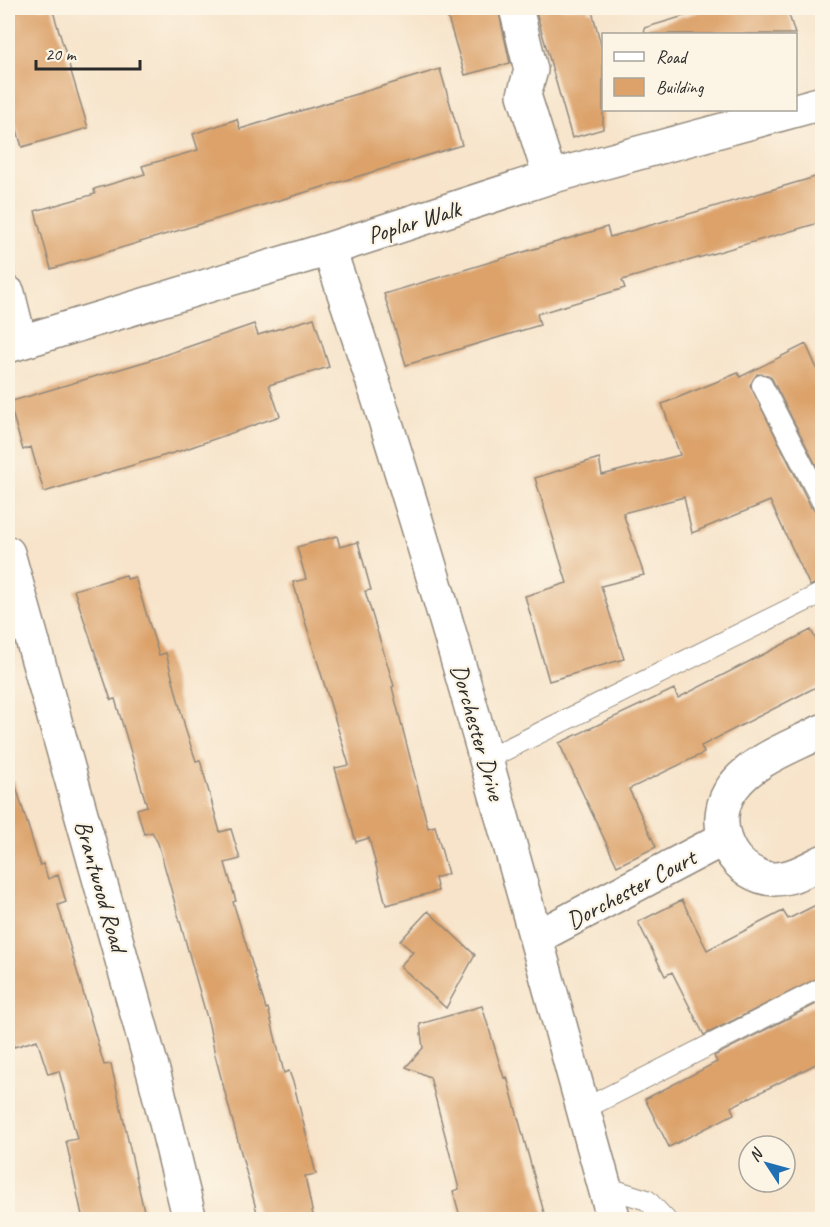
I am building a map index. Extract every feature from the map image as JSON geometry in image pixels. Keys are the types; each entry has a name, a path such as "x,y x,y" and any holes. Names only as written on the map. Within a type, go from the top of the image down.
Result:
{"street":[{"path":"516,8 531,70 524,95 550,177"},
{"name":"Poplar Walk","path":"797,111 822,104"},
{"name":"Poplar Walk","path":"14,343 329,249 550,177 796,111"},
{"name":"Dorchester Drive","path":"329,249 393,440 487,759 614,1220"},
{"path":"8,293 14,343"},
{"name":"Brantwood Road","path":"8,553 155,1078 190,1220"},
{"name":"Dorchester Court","path":"822,731 754,766 732,787 720,812 723,839 741,864 763,877 793,877 822,862"},
{"name":"Dorchester Court","path":"537,937 723,839"}],"lane":[{"path":"762,385 822,502"},
{"path":"487,759 822,592"},
{"path":"584,1109 822,988"},
{"path":"605,1186 647,1200 666,1220"}],"building":[{"path":"8,8 52,8 88,128 22,147 8,99"},
{"path":"445,8 498,8 510,63 465,75"},
{"path":"535,8 587,8 588,11 592,11 602,48 603,129 572,138"},
{"path":"711,8 787,8 795,33 645,33 644,28"},
{"path":"440,69 462,145 51,269 35,211 95,194 94,189 145,174 142,166 198,150 193,134 237,119 240,129"},
{"path":"822,175 822,222 622,280 625,288 537,314 540,325 406,365 384,294 607,227 610,237"},
{"path":"314,318 329,367 269,385 280,416 183,450 44,492 31,447 23,450 9,402 147,361 254,324 258,335"},
{"path":"806,344 822,380 822,477 772,379 768,375 757,374 750,385 811,507 822,514 822,581 810,586 770,501 692,533 684,497 623,513 644,575 601,586 624,659 549,681 525,596 567,583 535,478 599,458 602,475 680,455 662,404 738,373 740,377"},
{"path":"337,536 340,547 358,542 371,590 365,591 394,686 392,687 428,828 435,826 448,874 435,878 438,891 386,905 369,838 356,842 335,768 349,765 293,582 306,579 297,547"},
{"path":"126,575 127,579 135,577 159,655 166,653 186,731 196,761 200,760 220,832 231,829 240,859 225,863 236,901 233,902 266,1009 268,1008 284,1073 289,1071 294,1085 316,1174 305,1176 314,1220 259,1220 209,1025 158,843 152,832 144,834 137,809 147,806 115,699 111,700 74,590"},
{"path":"811,630 822,652 822,684 701,746 704,753 629,789 656,847 617,866 559,743 674,689 678,698"},
{"path":"14,780 40,865 43,864 48,879 58,875 66,902 58,905 104,1065 111,1064 146,1220 83,1220 66,1141 77,1139 59,1071 48,1074 37,1040 14,1047 8,1028 8,781"},
{"path":"682,900 707,950 783,911 788,919 822,902 822,976 704,1035 672,972 665,976 638,922"},
{"path":"428,911 475,955 446,1008 400,966 413,952 400,941"},
{"path":"822,1001 822,1061 731,1107 734,1114 669,1147 645,1099 717,1062 714,1056"},
{"path":"482,1006 504,1078 507,1077 546,1220 461,1220 453,1191 459,1189 430,1077 406,1067 423,1048 420,1024"}]}
